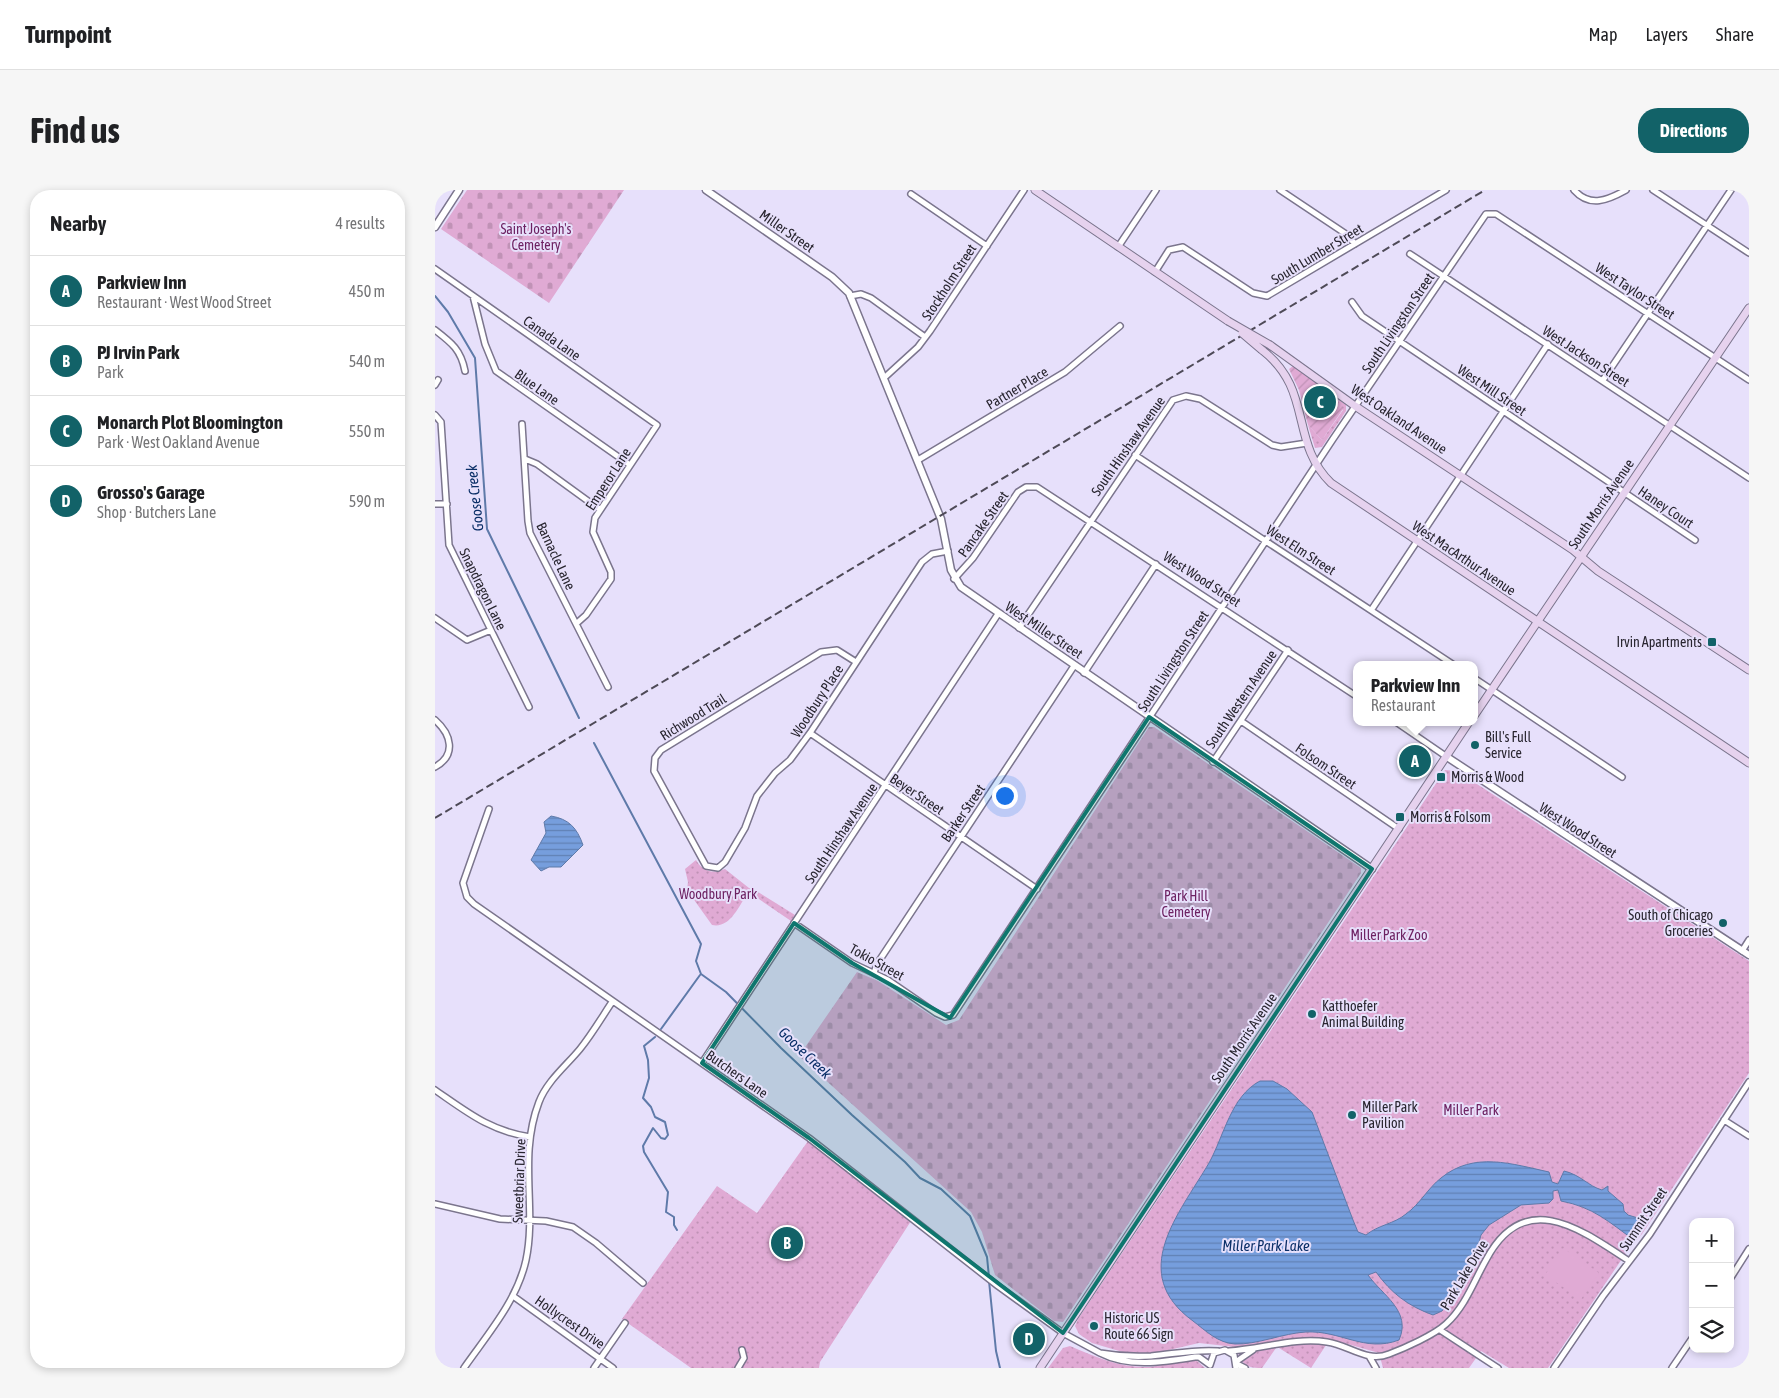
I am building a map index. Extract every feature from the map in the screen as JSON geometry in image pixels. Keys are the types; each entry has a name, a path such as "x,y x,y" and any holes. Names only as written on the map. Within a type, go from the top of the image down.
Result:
{"main road":[{"name":"West Oakland Avenue","path":"1035,190 1229,322 1270,345 1355,406 1573,550 1598,571 1749,670"},
{"name":"South Morris Avenue","path":"1478,710 1749,308"},
{"name":"West MacArthur Avenue","path":"1229,322 1283,368 1296,394 1307,443 1316,464 1336,487 1749,763"},
{"name":"South Morris Avenue","path":"1040,1368 1466,726"}],"street":[{"path":"435,227 459,190"},
{"name":"Miller Street","path":"706,190 833,277 850,296"},
{"name":"Stockholm Street","path":"884,378 925,337 1024,190"},
{"path":"1118,247 1155,190"},
{"path":"1280,190 1346,234 1355,244"},
{"name":"South Lumber Street","path":"1155,272 1169,250 1183,247 1253,293 1267,296 1444,190"},
{"path":"1574,190 1586,199 1597,202 1608,200 1626,190"},
{"path":"1653,190 1749,253"},
{"path":"1603,380 1731,190"},
{"path":"911,194 987,246"},
{"name":"South Livingston Street","path":"949,1017 965,999 1316,464 1486,214 1494,213 1509,222"},
{"name":"West Taylor Street","path":"1509,222 1749,380"},
{"name":"West Jackson Street","path":"1410,254 1749,478"},
{"name":"Canada Lane","path":"435,269 657,425"},
{"path":"925,337 871,298 861,294 850,296 941,519 954,579"},
{"name":"Blue Lane","path":"473,296 485,344 496,370 630,465"},
{"name":"West Mill Street","path":"1352,302 1362,316 1624,492"},
{"name":"Partner Place","path":"918,460 1065,372 1120,326"},
{"path":"435,330 456,346 462,357 465,371"},
{"path":"1372,610 1548,344"},
{"name":"South Hinshaw Avenue","path":"1019,628 1090,520 1171,403 1178,397 1186,396 1200,399 1272,445 1281,447 1307,443"},
{"name":"Snapdragon Lane","path":"435,415 441,422 451,550 529,707"},
{"name":"Barnacle Lane","path":"522,424 528,521 531,533 608,687"},
{"name":"Emperor Lane","path":"577,623 586,615 611,579 611,572 593,532 599,508 657,425"},
{"name":"West Elm Street","path":"1135,455 1448,661"},
{"path":"525,459 537,464 599,508"},
{"name":"West Wood Street","path":"1032,486 1043,490 1090,520 1353,694"},
{"name":"Pancake Street","path":"954,579 968,565 1018,492 1032,486"},
{"name":"Haney Court","path":"1624,492 1695,540"},
{"path":"435,504 447,504"},
{"name":"Woodbury Place","path":"712,868 718,868 725,862 745,828 757,796 775,773 790,760 810,733 922,562 932,554 948,551"},
{"path":"1084,673 1156,564"},
{"name":"West Miller Street","path":"954,579 964,590 998,614 1372,869"},
{"name":"South Hinshaw Avenue","path":"702,1064 998,614"},
{"path":"435,618 467,640 491,630"},
{"name":"Richwood Trail","path":"712,868 702,860 655,771 655,758 661,750 821,652 837,650 855,662"},
{"name":"South Western Avenue","path":"1213,762 1288,650"},
{"name":"Barker Street","path":"874,973 877,964 1074,666"},
{"path":"1478,681 1622,777"},
{"path":"435,720 447,733 450,748 445,759 435,767"},
{"name":"Folsom Street","path":"1241,721 1399,829"},
{"name":"West Wood Street","path":"1401,726 1749,955"},
{"name":"Beyer Street","path":"810,733 1037,889"},
{"name":"Butchers Lane","path":"489,809 464,879 467,897 613,1002 816,1143 985,1276 1063,1333 1100,1353"},
{"name":"Tokio Street","path":"794,923 853,963 888,980 936,1013 949,1017"},
{"path":"1742,951 1749,940"},
{"name":"Sweetbriar Drive","path":"464,1368 513,1296 526,1261 529,1221 527,1161 535,1114 547,1086 582,1046 613,1002"},
{"name":"Summit Street","path":"1554,1368 1650,1234 1749,1082"},
{"path":"435,1090 484,1124 499,1130 530,1137"},
{"path":"1724,1120 1749,1136"},
{"path":"435,1204 500,1219 560,1223 585,1234 643,1284"},
{"name":"Park Lake Drive","path":"1100,1353 1126,1357 1151,1356 1200,1349 1229,1351 1317,1341 1336,1344 1369,1356 1390,1354 1440,1330 1461,1305 1494,1246 1521,1222 1539,1218 1568,1224 1629,1261"},
{"path":"1734,1272 1749,1249"},
{"name":"Hollycrest Drive","path":"513,1296 613,1368"},
{"path":"594,1368 625,1323"},
{"path":"1440,1330 1498,1368"},
{"path":"1672,1368 1689,1343"},
{"name":"Park Lake Drive","path":"1237,1364 1254,1349"},
{"path":"738,1368 744,1358 742,1350"},
{"path":"1210,1367 1211,1357 1217,1351"},
{"path":"1229,1351 1237,1364 1245,1368"},
{"path":"1100,1353 1112,1361 1133,1364 1152,1364 1195,1356 1199,1357 1210,1367"},
{"path":"1369,1356 1375,1368"}],"highlighted area":[{"path":"1149,717 1372,869 1063,1333 809,1138 702,1063 794,923 852,963 950,1018"}],"green space":[{"name":"Saint Joseph's Cemetery","path":"467,190 624,190 549,303 441,229"},
{"path":"1293,366 1339,400 1336,404 1343,409 1322,440 1308,425 1299,390 1289,369"},
{"path":"1339,400 1346,405 1346,411 1322,447 1315,448 1308,425 1322,440 1343,410 1336,404"},
{"name":"Park Hill Cemetery","path":"1149,727 1154,727 1361,868 1361,873 1063,1322 1054,1321 995,1275 982,1232 971,1212 799,1056 857,972 878,981 946,1025 959,1020"},
{"name":"Miller Park","path":"1445,770 1457,771 1749,961 1749,1073 1642,1234 1626,1253 1548,1368 1509,1368 1481,1351 1469,1368 1383,1368 1379,1353 1330,1339 1311,1368 1279,1348 1276,1348 1262,1368 1244,1364 1235,1347 1199,1343 1156,1353 1126,1353 1092,1343 1079,1334 1075,1326 1078,1319"},
{"name":"Woodbury Park","path":"696,860 702,867 712,872 725,869 749,888 795,915 791,921 753,895 746,895 733,916 723,924 712,925 687,890 688,882 685,869"},
{"path":"808,1141 911,1221 820,1362 819,1368 691,1368 622,1319 717,1186 757,1213"},
{"path":"1563,1248 1599,1273 1581,1299 1545,1275"},
{"path":"1070,1346 1108,1361 1128,1366 1149,1367 1179,1361 1196,1360 1205,1368 1048,1368 1063,1348"}],"water":[{"path":"551,816 563,819 571,825 583,845 561,867 549,867 541,871 531,860 546,833 544,822"},
{"name":"Miller Park Lake","path":"1260,1081 1273,1081 1287,1089 1312,1112 1358,1232 1366,1235 1406,1214 1416,1206 1441,1178 1454,1170 1480,1162 1507,1163 1549,1172 1552,1182 1558,1184 1564,1171 1602,1190 1608,1186 1608,1191 1623,1204 1624,1211 1628,1215 1648,1221 1634,1240 1592,1211 1561,1201 1558,1190 1553,1191 1553,1199 1549,1203 1521,1205 1489,1225 1481,1235 1471,1272 1442,1311 1433,1315 1416,1307 1394,1292 1376,1272 1368,1275 1399,1312 1402,1320 1402,1330 1399,1340 1375,1344 1330,1334 1306,1332 1243,1344 1223,1341 1212,1336 1174,1303 1163,1283 1161,1263 1165,1243 1173,1223 1209,1163 1229,1117 1242,1096"}],"waterway":[{"name":"Goose Creek","path":"435,296 448,312 475,358 487,529 579,718"},
{"name":"Goose Creek","path":"594,743 701,944 696,961 701,974 726,992 781,1048 920,1178 941,1189 970,1216 987,1257 989,1277"},
{"path":"661,1029 700,975"},
{"path":"655,1037 644,1046 648,1060 649,1078 643,1098 651,1107 655,1117 665,1122 668,1135 665,1139 661,1138 653,1128 643,1146 644,1152 668,1192 666,1212 674,1217 674,1225 677,1230"},
{"name":"Goose Creek","path":"989,1281 996,1351 1000,1368"}],"railway":[{"path":"435,818 1485,190"}],"place":[{"name":"Monarch Plot Bloomington","path":"1320,402"},
{"name":"Irvin Apartments","path":"1712,642"},
{"name":"Bill's Full Service","path":"1475,745"},
{"name":"Parkview Inn","path":"1415,761"},
{"name":"Morris & Wood","path":"1441,777"},
{"name":"Morris & Folsom","path":"1400,817"},
{"name":"South of Chicago Groceries","path":"1723,923"},
{"name":"Katthoefer Animal Building","path":"1312,1014"},
{"name":"Miller Park Pavilion","path":"1352,1115"},
{"name":"PJ Irvin Park","path":"787,1243"},
{"name":"Historic US Route 66 Sign","path":"1094,1326"},
{"name":"Grosso's Garage","path":"1029,1339"}],"park label":[{"name":"Miller Park Zoo","path":"1389,935"}]}
